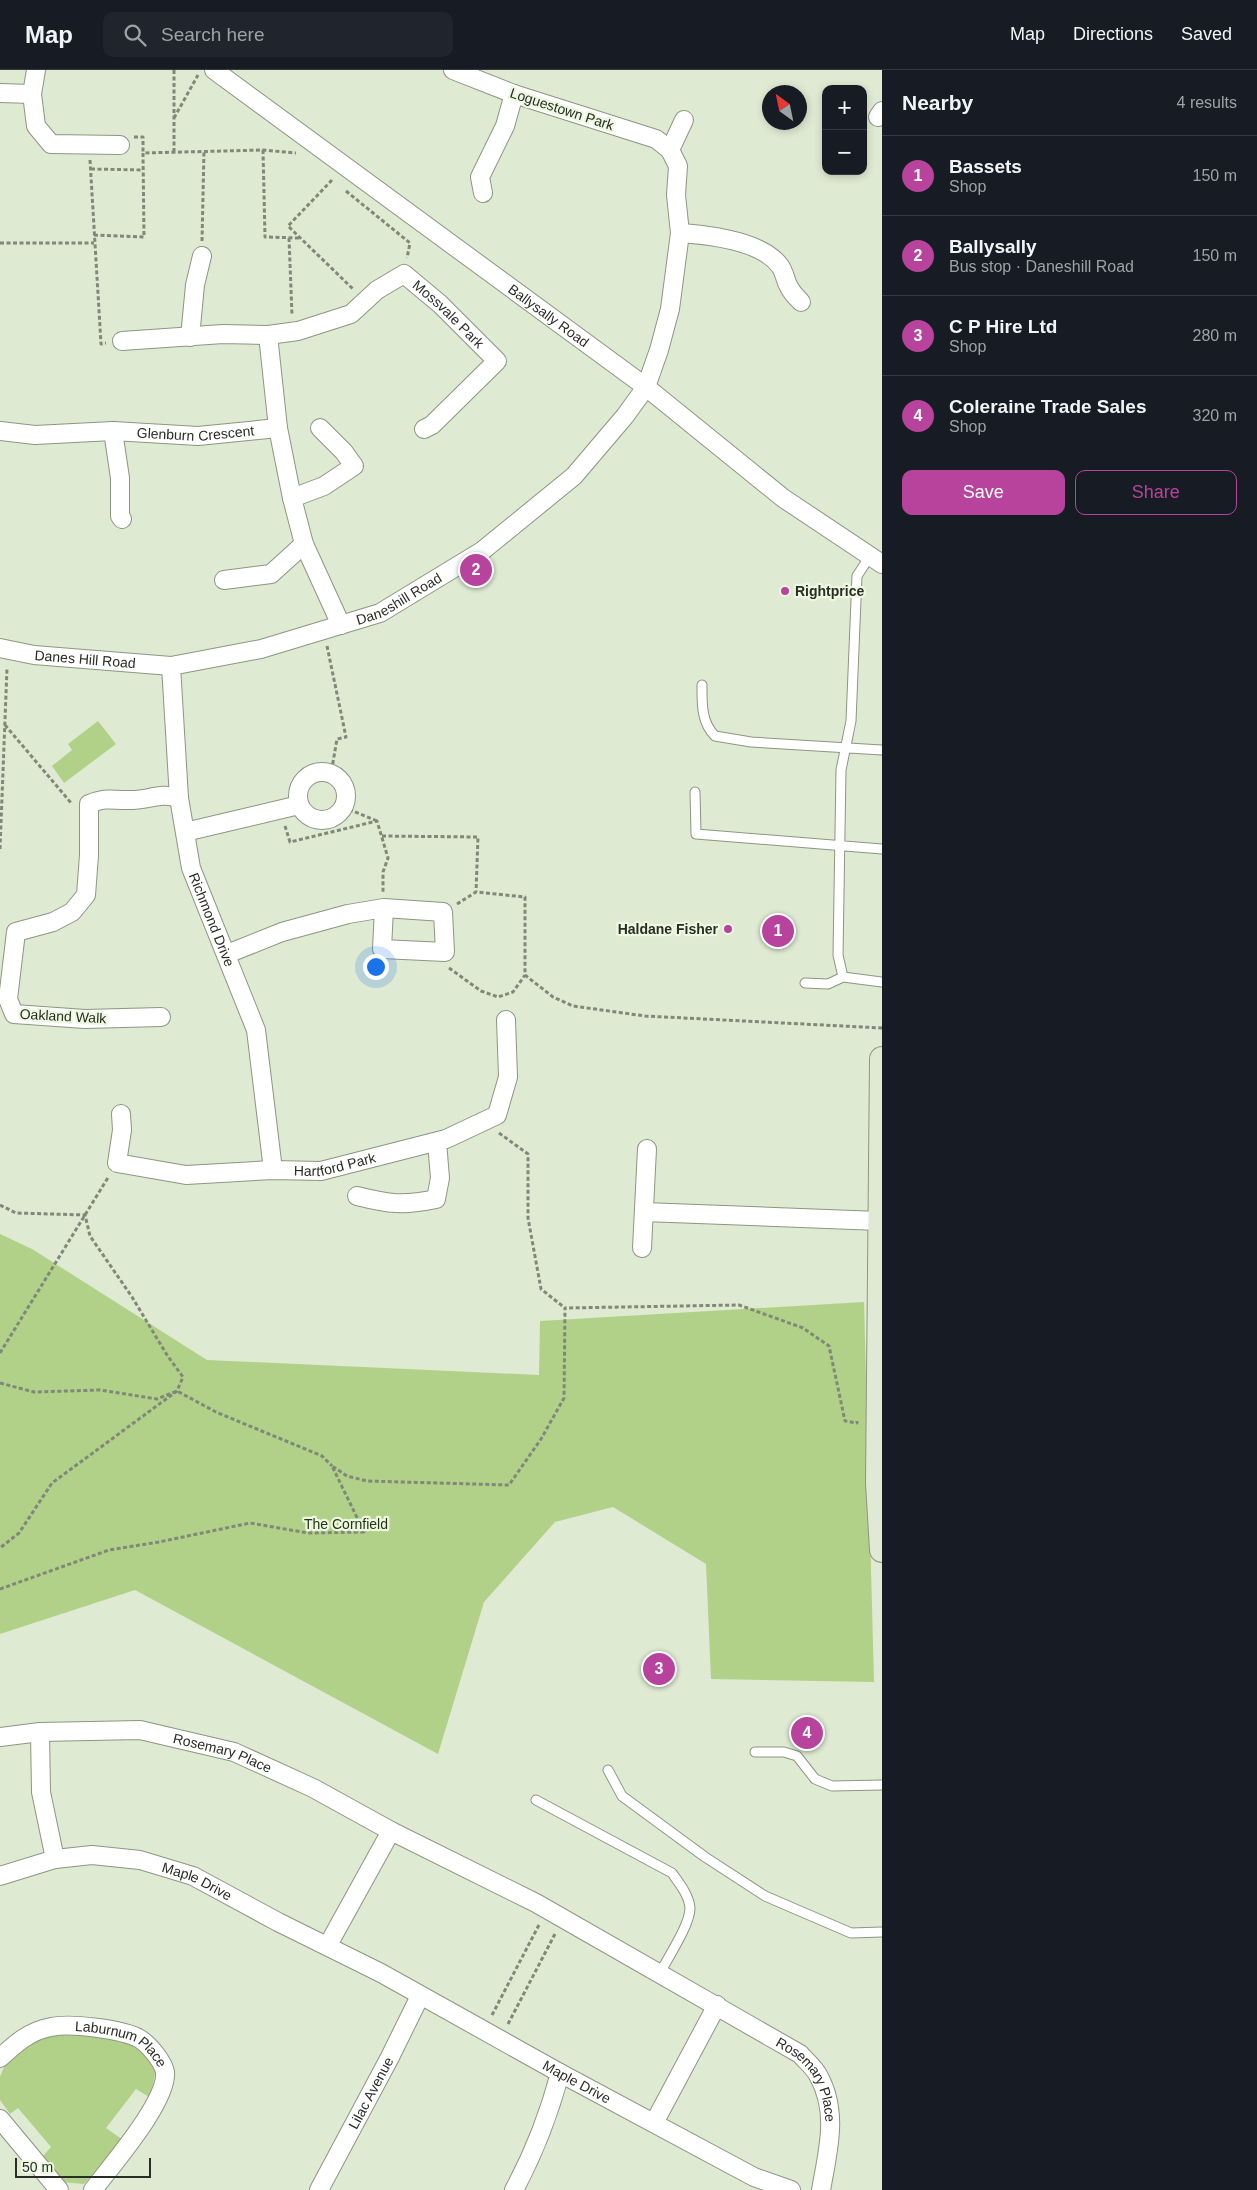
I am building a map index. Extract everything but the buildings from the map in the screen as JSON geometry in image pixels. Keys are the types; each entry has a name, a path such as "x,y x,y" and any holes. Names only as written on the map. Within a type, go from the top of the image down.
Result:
{"main road":[{"path":"882,1059 878,1483 882,1550"}],"street":[{"path":"36,70 32,94 36,126 51,144 120,144"},
{"name":"Ballysally Road","path":"214,70 646,387 783,498 876,560"},
{"name":"Loguestown Park","path":"453,70 514,94 656,140 670,150"},
{"path":"0,93 32,94"},
{"path":"483,193 480,177 505,126 514,94"},
{"path":"646,387 660,350 670,308 680,233 676,195 678,166 670,150 684,120"},
{"path":"680,233 704,235 742,243 770,256 779,264 785,273 789,287 801,302"},
{"path":"190,337 196,284 202,256"},
{"name":"Mossvale Park","path":"122,341 223,334 268,335 293,331 350,314 377,290 404,274 440,304 497,361 432,425 424,429"},
{"path":"268,335 278,428 292,498 304,544 341,625"},
{"name":"Daneshill Road","path":"171,666 261,649 380,612 482,551 574,476 625,416 646,387"},
{"name":"Glenburn Crescent","path":"0,431 35,435 113,431 198,436 278,428"},
{"path":"292,498 324,486 354,466 344,452 320,428"},
{"path":"113,431 120,478 120,516 122,519"},
{"path":"224,580 271,574 304,544"},
{"name":"Danes Hill Road","path":"4,649 34,655 171,666"},
{"name":"Richmond Drive","path":"171,666 179,798 191,868 256,1030 273,1170"},
{"path":"315,772 331,774 343,784 345,792 343,807 332,818 325,820 310,817 299,805 298,790 307,776 315,772"},
{"name":"Oakland Walk","path":"160,1017 85,1019 14,1014 8,999 16,932 53,922 72,912 86,895 89,804 103,798 132,800 168,794 179,798"},
{"path":"185,832 299,805"},
{"path":"227,954 282,932 348,914 384,908 443,912 445,952 382,949 384,908"},
{"name":"Hartford Park","path":"117,1163 186,1175 273,1170 321,1171 437,1142 497,1115 508,1077 506,1020"},
{"path":"117,1163 122,1130 120,1114"},
{"path":"357,1196 388,1204 410,1205 436,1199 440,1178 437,1142"},
{"path":"642,1248 647,1149"},
{"path":"644,1212 879,1221"},
{"name":"Rosemary Place","path":"0,1737 40,1732 140,1730 234,1752 313,1788 391,1831 547,1910 717,2005 800,2054 817,2073 826,2093 831,2127 821,2190"},
{"path":"40,1732 41,1792 55,1859"},
{"path":"328,1946 391,1831"},
{"name":"Maple Drive","path":"0,1876 55,1859 92,1855 140,1860 193,1876 278,1922 328,1946 654,2124 754,2176 791,2190"},
{"name":"Lilac Avenue","path":"319,2190 390,2057 420,1996"},
{"path":"654,2124 717,2005"},
{"name":"Laburnum Place","path":"0,2058 24,2036 51,2026 93,2026 140,2039 157,2056 165,2072 161,2095 150,2113 93,2190"},
{"path":"514,2190 550,2112 560,2073"},
{"path":"0,2119 59,2190"}],"lane":[{"path":"843,977 838,955 842,770 851,721 857,576 876,560"},
{"path":"702,685 702,708 706,723 715,736 752,742 882,750"},
{"path":"695,792 696,834 882,849"},
{"path":"804,982 828,984 843,977 882,982"},
{"path":"755,1752 784,1752 797,1756 815,1779 832,1786 882,1785"},
{"path":"608,1770 622,1796 704,1857 765,1896 851,1933 882,1932"},
{"path":"536,1800 672,1873 684,1889 690,1908 687,1921 660,1973"}],"path":[{"path":"174,70 174,152"},
{"path":"174,118 201,70"},
{"path":"90,144 101,344 122,341"},
{"path":"94,235 144,237 143,152 263,150 298,153"},
{"path":"263,150 265,237 300,238"},
{"path":"202,256 204,152"},
{"path":"91,169 143,170"},
{"path":"325,174 410,242 404,274"},
{"path":"332,180 288,226 365,301"},
{"path":"289,238 293,331"},
{"path":"0,243 94,243"},
{"path":"324,630 346,737 337,739 331,774"},
{"path":"0,847 5,724 4,649"},
{"path":"5,724 89,825"},
{"path":"343,807 377,821 388,858 383,872 384,908"},
{"path":"281,810 290,842 377,821"},
{"path":"382,836 478,837 476,892"},
{"path":"443,912 476,892 525,897 525,975 513,992 498,997 482,991 449,968 445,952"},
{"path":"525,975 553,997 573,1006 645,1016 882,1028"},
{"path":"483,1122 528,1154 528,1218 541,1289 565,1308 739,1305 803,1328 829,1346 845,1422 857,1423 857,1414"},
{"path":"0,1353 117,1163"},
{"path":"0,1205 16,1213 85,1214"},
{"path":"0,1548 19,1533 52,1483 178,1391 183,1377 166,1355 132,1297 90,1236 85,1214"},
{"path":"0,1383 34,1392 100,1390 157,1399 178,1391 216,1412 322,1456 332,1466 347,1476 367,1482 510,1485 541,1439 564,1398 565,1308"},
{"path":"0,1589 109,1550 159,1542 250,1523 308,1533 364,1532 332,1466"},
{"path":"484,2030 547,1910"},
{"path":"500,2039 563,1919"}],"green space":[{"path":"98,721 116,744 64,783 52,766 72,750 68,744"},
{"name":"The Cornfield","path":"0,1234 32,1249 207,1360 539,1375 540,1321 864,1302 874,1682 711,1679 706,1564 613,1507 555,1522 484,1602 438,1754 135,1590 0,1634"},
{"path":"51,2035 92,2036 122,2041 135,2046 145,2053 153,2063 155,2071 149,2097 136,2089 106,2128 123,2140 84,2184 61,2182 43,2156 51,2147 18,2108 10,2114 0,2100 0,2077 5,2064 28,2046"}],"place":[{"name":"Ballysally","path":"476,570"},
{"name":"Rightprice","path":"785,591"},
{"name":"Haldane Fisher","path":"728,929"},
{"name":"Bassets","path":"778,931"},
{"name":"C P Hire Ltd","path":"659,1669"},
{"name":"Coleraine Trade Sales","path":"807,1733"}]}
